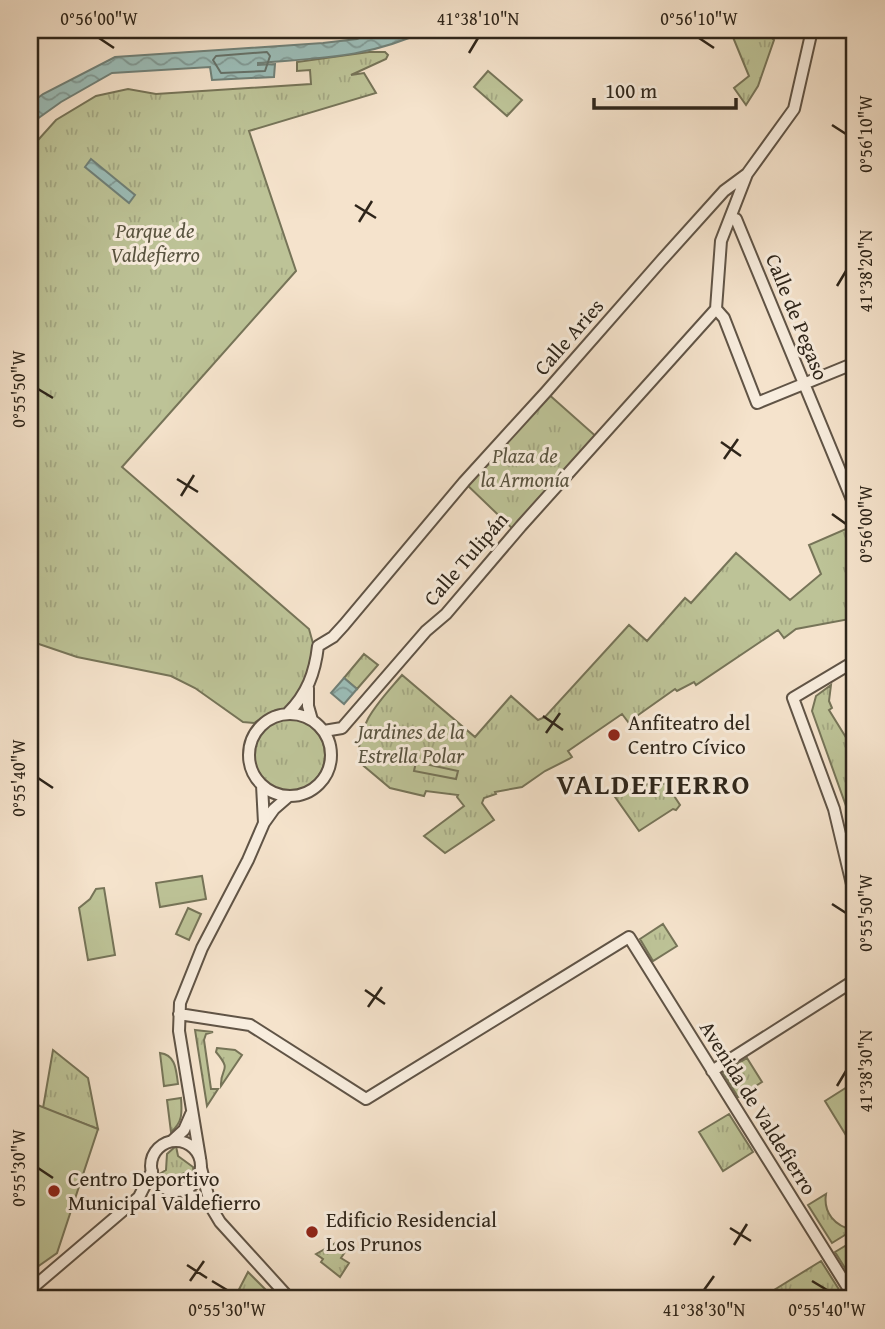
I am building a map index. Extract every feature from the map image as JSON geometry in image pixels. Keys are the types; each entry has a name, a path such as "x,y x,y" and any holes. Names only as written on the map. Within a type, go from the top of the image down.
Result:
{"street":[{"name":"Calle Aries","path":"308,688 318,646 333,637 344,625 464,482 547,392 660,262 747,174 794,109 813,31"},
{"path":"735,188 734,215 720,245 716,309 723,318 757,403 855,363"},
{"name":"Calle de Pegaso","path":"734,215 855,508"},
{"name":"Calle Tulipán","path":"324,731 342,728 716,309"},
{"path":"855,661 793,698 834,809 855,897"},
{"path":"308,688 308,706 312,720"},
{"path":"264,822 262,786 250,764 252,740 266,721 288,713 308,688"},
{"path":"262,786 289,796 307,792 325,777 332,754 324,731 312,720 288,713"},
{"path":"289,796 264,822 187,983 179,1014 179,1031 191,1111 211,1207 230,1235 290,1299"},
{"name":"Avenida de Valdefierro","path":"179,1014 250,1025 366,1100 629,937 855,1299"},
{"path":"712,1071 855,980"},
{"path":"30,1290 139,1198 147,1186 152,1162 158,1150 187,1126 191,1111"},
{"path":"172,1141 189,1144 201,1163"},
{"path":"181,1190 192,1185 201,1163"},
{"path":"152,1171 159,1183 167,1189"},
{"path":"139,1198 167,1189 181,1190 211,1207"}],"green space":[{"path":"730,30 764,30 774,40 758,86 746,105 734,88 749,76"},
{"name":"Parque de Valdefierro","path":"385,52 388,55 386,59 351,75 364,73 376,93 249,131 296,271 122,467 309,629 314,647 301,695 289,708 276,710 254,723 243,722 195,688 171,676 77,657 30,641 30,149 56,120 96,96 128,89 156,94 311,84 310,70 297,71 297,62"},
{"path":"488,71 522,100 507,116 474,87"},
{"name":"Plaza de la Armonía","path":"546,392 599,439 516,532 464,482"},
{"name":"Jardines de la Estrella Polar","path":"855,525 855,618 796,629 784,638 778,630 696,685 694,682 677,691 675,689 634,718 637,723 632,727 622,714 568,751 572,757 569,759 522,787 495,792 496,794 484,798 482,803 494,820 445,853 424,836 464,806 458,795 426,791 424,796 390,788 359,762 359,748 365,724 377,704 402,675 475,737 511,696 538,720 545,717 629,625 647,641 685,598 691,603 736,553 790,600 821,574 809,545"},
{"path":"364,654 378,665 357,689 344,678"},
{"path":"831,685 829,701 832,708 829,710 855,752 855,841 846,806 812,711 816,696"},
{"path":"289,719 309,725 319,735 325,755 319,775 309,785 289,791 269,785 259,775 253,755 259,735 269,725"},
{"path":"416,762 458,771 456,779 414,771"},
{"path":"659,781 667,785 680,805 639,831 613,794"},
{"path":"202,876 206,899 160,907 156,883"},
{"path":"104,888 115,955 88,960 79,908 90,899 96,889"},
{"path":"188,908 201,914 189,940 176,934"},
{"path":"663,924 677,946 653,961 640,939"},
{"path":"195,1030 213,1032 206,1034 204,1040 211,1089 218,1089 207,1106"},
{"path":"217,1048 235,1050 242,1055 221,1086 225,1067 216,1052"},
{"path":"53,1050 88,1078 98,1129 43,1108"},
{"path":"160,1053 172,1060 178,1084 164,1086"},
{"path":"747,1058 762,1082 738,1097 723,1073"},
{"path":"855,1082 855,1150 825,1101"},
{"path":"181,1098 180,1121 171,1132 167,1100"},
{"name":"Centro Deportivo Municipal Valdefierro","path":"30,1102 98,1129 57,1253 30,1272"},
{"path":"729,1114 753,1152 723,1171 699,1132"},
{"path":"176,1146 178,1156 193,1167 194,1176 185,1173 166,1179 158,1175 166,1170 167,1154"},
{"path":"826,1194 828,1213 836,1222 853,1230 832,1243 808,1205"},
{"path":"855,1240 855,1284 835,1252"},
{"path":"339,1241 345,1252 341,1258 349,1263 340,1277 321,1262 323,1259 316,1254"},
{"path":"821,1261 845,1299 780,1299 774,1290"},
{"path":"248,1272 275,1299 234,1299"}],"water":[{"path":"378,30 427,30 385,46 344,55 258,63 275,64 274,77 212,80 210,67 112,73 61,102 30,124 30,104 43,94 115,57 323,43 357,39"},
{"path":"91,159 135,195 129,203 85,167"},
{"path":"344,678 357,689 344,704 331,693"}],"place":[{"name":"Anfiteatro del Centro Cívico","path":"614,735"},
{"name":"Centro Deportivo Municipal Valdefierro","path":"54,1191"},
{"name":"Edificio Residencial Los Prunos","path":"312,1232"}],"district":[{"name":"VALDEFIERRO","path":"654,784"}]}
